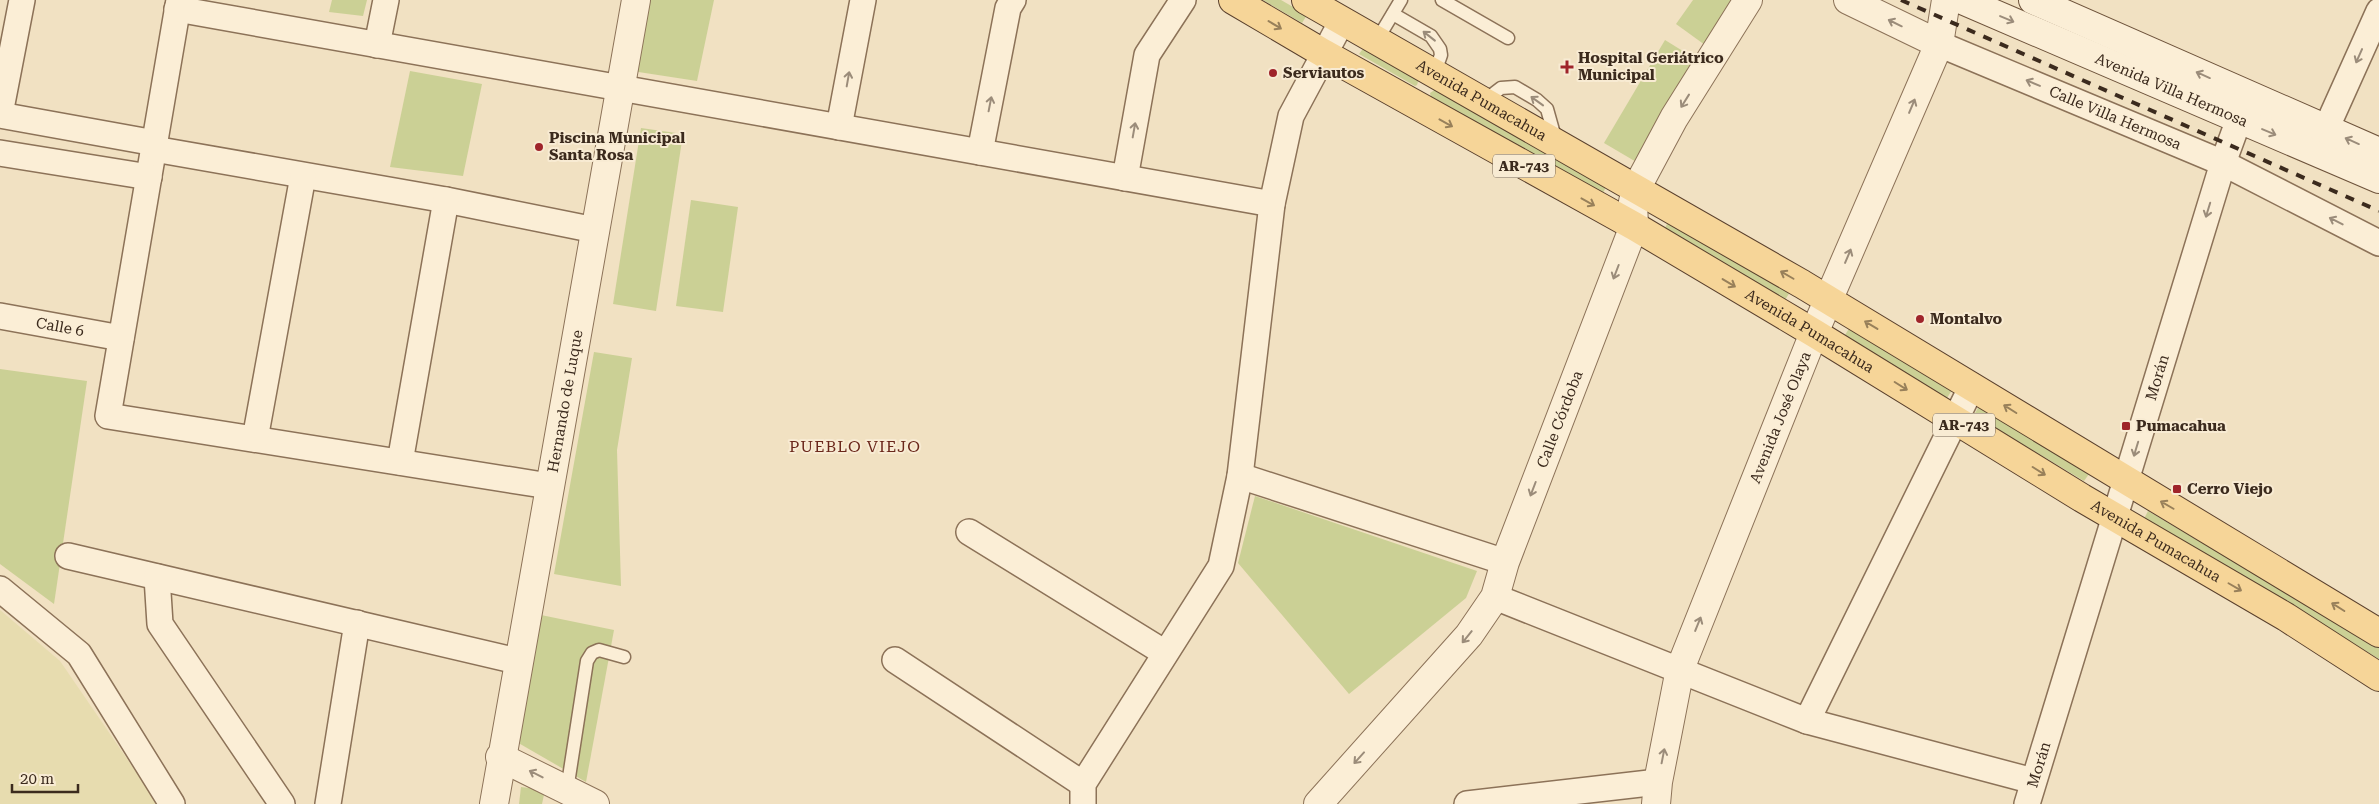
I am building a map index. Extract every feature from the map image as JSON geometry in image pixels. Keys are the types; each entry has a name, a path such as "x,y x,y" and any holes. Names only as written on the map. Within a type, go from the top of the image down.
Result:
{"main road":[{"name":"Avenida Pumacahua","path":"1233,0 1323,53 1634,226 2114,516 2286,617 2379,677"},
{"name":"Avenida Pumacahua","path":"1306,0 1435,72 1829,300 2126,481 2295,580 2379,633"},
{"path":"1416,105 1435,72"}],"street":[{"path":"22,0 0,114 303,176 446,200 594,230"},
{"path":"377,45 386,0"},
{"name":"Hernando de Luque","path":"494,804 500,757 636,0"},
{"path":"840,127 863,0"},
{"path":"980,152 1008,8 1013,0"},
{"path":"1125,178 1148,55 1183,0"},
{"name":"Calle Córdoba","path":"1318,804 1469,635 1495,597 1505,562 1634,226 1633,202 1636,189 1674,118 1748,0"},
{"name":"Calle Villa Hermosa","path":"1848,0 1939,44 2222,164 2379,243"},
{"name":"Avenida Villa Hermosa","path":"2033,0 2244,107 2379,179"},
{"name":"Avenida José Olaya","path":"1657,793 1680,669 1814,333 1939,44 1962,1"},
{"name":"Avenida Villa Hermosa","path":"1962,1 2244,107 2326,129 2379,152"},
{"path":"549,486 108,416 178,5 377,45 1272,204"},
{"path":"2326,129 2379,11"},
{"path":"895,660 1083,794 1165,653 1222,566 1240,476 1272,204 1291,116 1323,53 1342,21"},
{"name":"Morán","path":"2030,792 2222,164 2244,107"},
{"path":"0,153 149,176"},
{"path":"255,439 303,176"},
{"path":"400,462 446,200"},
{"name":"Calle 6","path":"0,316 122,338"},
{"path":"1807,721 1972,386"},
{"path":"1240,476 1505,562"},
{"path":"969,532 1165,653"},
{"path":"68,556 517,661"},
{"path":"157,577 160,624 282,804"},
{"path":"0,589 79,654 172,804"},
{"path":"1495,597 1807,721 2030,792"},
{"path":"328,804 357,623"},
{"path":"500,757 595,804"},
{"path":"1467,804 1657,793"}],"lane":[{"path":"1377,40 1401,0"},
{"path":"1442,0 1508,38"},
{"path":"1393,14 1434,39 1441,56 1435,72"},
{"path":"567,790 587,661 592,653 599,650 624,657"}],"shaded area":[{"path":"0,610 60,661 158,804 0,804"}],"green space":[{"path":"332,0 367,0 363,16 329,12"},
{"path":"643,0 714,0 697,81 632,71"},
{"path":"1263,0 1281,0 1307,15 1302,23"},
{"path":"1693,0 1736,0 1705,45 1676,24"},
{"path":"1665,40 1699,61 1638,163 1604,143"},
{"path":"1365,46 1419,79 1417,85 1415,86 1359,54"},
{"path":"410,71 482,84 463,176 390,167"},
{"path":"1436,89 1606,187 1603,193 1431,97 1430,93"},
{"path":"641,128 683,134 656,311 613,304"},
{"path":"691,200 738,207 723,312 676,306"},
{"path":"1669,220 1790,292 1785,300 1665,228"},
{"path":"1850,327 1952,390 1947,398 1845,335"},
{"path":"594,352 632,358 617,450 621,586 554,574"},
{"path":"0,369 87,381 54,604 0,564"},
{"path":"1979,406 2089,474 2084,481 1974,415"},
{"path":"1255,496 1477,571 1466,598 1349,694 1238,563"},
{"path":"2148,511 2379,647 2379,659 2144,519"},
{"path":"541,615 614,630 586,782 515,741"},
{"path":"521,787 545,790 542,804 519,804"}],"railway":[{"path":"1901,0 2379,211"}],"place":[{"name":"Hospital Geriátrico Municipal","path":"1567,67"},
{"name":"Serviautos","path":"1273,73"},
{"name":"Piscina Municipal Santa Rosa","path":"539,147"},
{"name":"Montalvo","path":"1920,319"},
{"name":"Pumacahua","path":"2126,426"},
{"name":"Cerro Viejo","path":"2177,489"}],"district":[{"name":"PUEBLO VIEJO","path":"855,446"}]}
